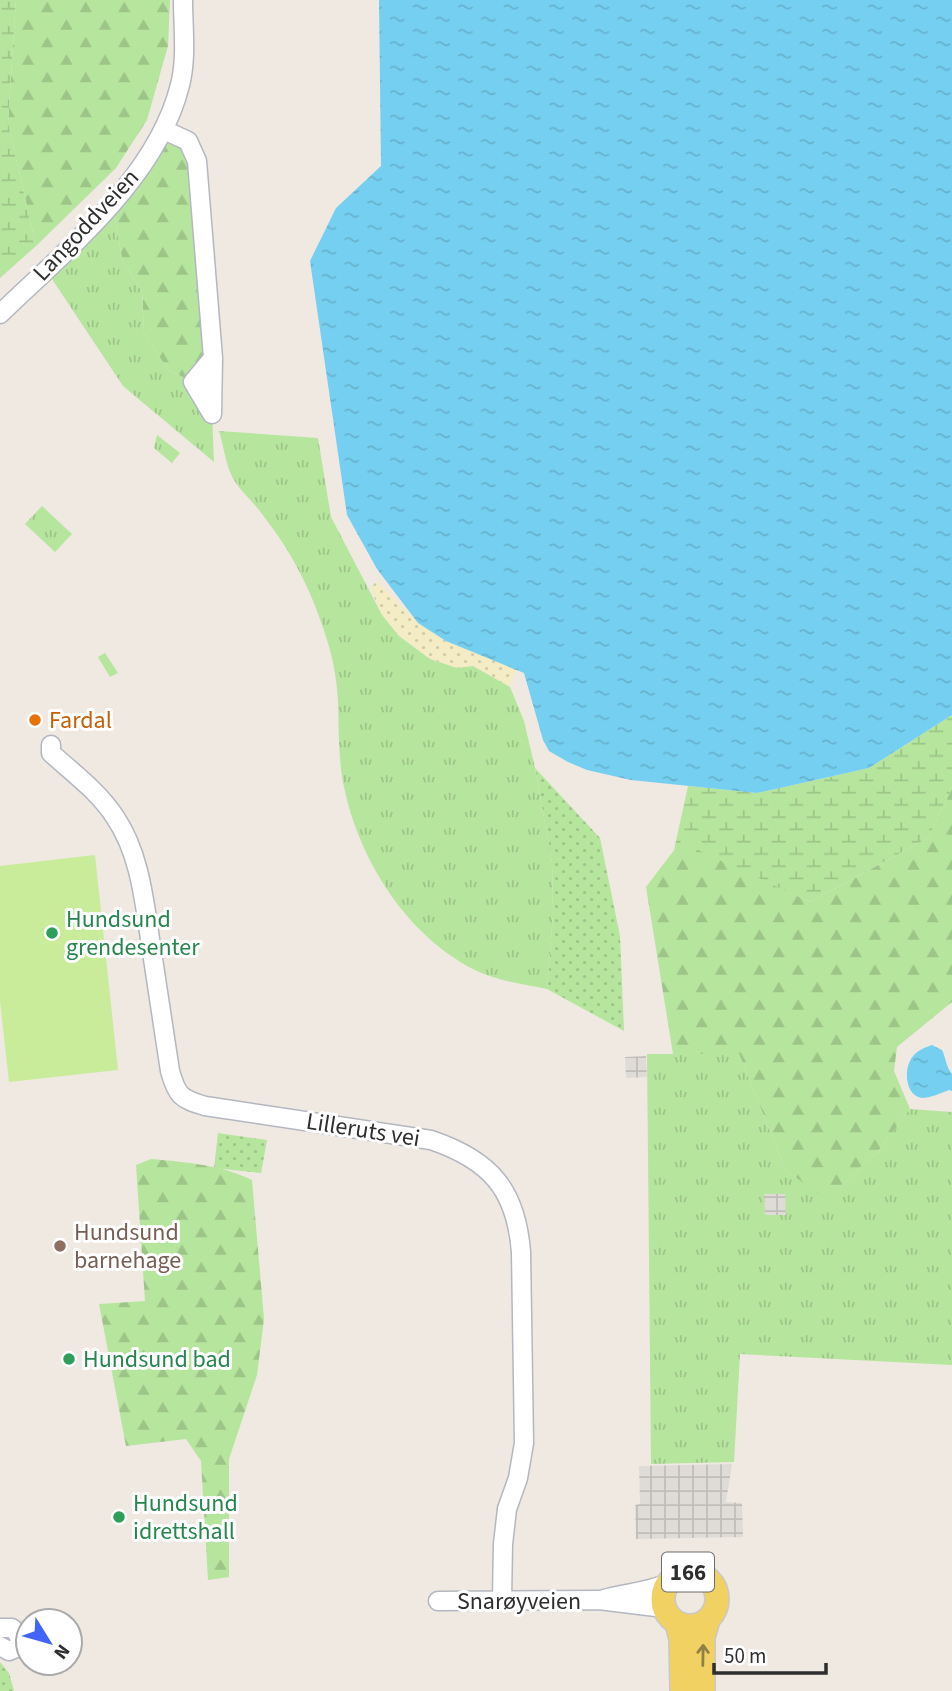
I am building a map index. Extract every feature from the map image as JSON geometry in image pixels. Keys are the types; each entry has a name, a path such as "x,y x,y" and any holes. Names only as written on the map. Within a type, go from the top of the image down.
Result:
{"main road":[{"name":"166","path":"682,1691 681,1639 663,1598 668,1583 683,1573 695,1572 706,1577 714,1587 717,1598 715,1610 708,1620 703,1637 703,1691"},
{"name":"166","path":"671,1616 689,1626 708,1620"}],"street":[{"name":"Langoddveien","path":"0,314 109,207 164,130 180,85 184,60 183,0"},
{"path":"164,130 188,141 197,161 214,358"},
{"name":"Lilleruts vei","path":"51,745 51,753 109,809 129,842 138,872 147,921 170,1071 175,1090 186,1101 431,1140 458,1149 480,1164 500,1184 513,1206 521,1252 524,1443 518,1478 506,1515 502,1600"},
{"name":"Snarøyveien","path":"599,1600 668,1583"},
{"name":"Snarøyveien","path":"439,1601 599,1600 671,1616"},
{"path":"0,1628 12,1628 18,1633 23,1645 9,1651 0,1646"}],"green space":[{"path":"0,0 16,0 8,123 36,246 0,278"},
{"path":"16,0 170,0 168,46 147,120 116,168 36,246 8,123"},
{"path":"182,142 197,161 213,358 193,382 168,370 144,333 142,292 122,259 114,211 167,144"},
{"path":"114,211 122,259 142,292 144,333 168,370 193,382 212,414 214,462 123,386 50,276"},
{"path":"219,431 318,438 331,517 382,615 399,636 430,659 457,668 473,666 510,687 524,721 552,863 553,915 547,989 492,977 450,955 408,916 374,868 361,842 344,787 336,682 322,625 305,582 291,556 261,512 233,478"},
{"path":"157,435 180,453 172,463 154,448"},
{"path":"42,506 72,534 55,552 25,524"},
{"path":"105,653 118,673 110,677 98,657"},
{"path":"952,715 952,788 928,838 810,902 681,842 674,850 688,786 757,793 869,768"},
{"path":"535,768 600,838 620,936 624,1031 547,989 553,915 552,863"},
{"path":"952,788 952,1002 897,1047 894,1071 910,1109 879,1150 841,1186 816,1194 785,1169 739,1054 673,1054 646,887 681,841 810,902 928,838"},
{"name":"Hundsund grendesenter","path":"95,855 118,1070 9,1082 0,1001 0,866"},
{"path":"647,1054 739,1054 785,1169 816,1193 841,1186 879,1150 910,1109 952,1112 952,1365 740,1354 734,1462 651,1464"},
{"path":"218,1133 267,1140 261,1173 214,1168"},
{"path":"151,1159 216,1168 252,1180 264,1319 257,1375 229,1459 229,1577 208,1580 201,1461 186,1439 126,1446 99,1304 145,1301 136,1165"},
{"path":"0,1662 9,1673 14,1691 0,1691"}],"sand":[{"path":"377,581 418,623 446,641 516,669 510,687 473,666 457,668 430,659 399,636 382,615 370,588"}],"shaded area":[{"path":"646,1056 647,1077 626,1078 625,1057"},
{"path":"764,1194 785,1194 786,1215 765,1215"},
{"path":"732,1464 726,1502 742,1503 743,1537 636,1539 635,1505 640,1504 639,1466"}],"water":[{"path":"379,0 952,0 952,715 869,768 757,793 631,780 587,770 549,751 543,740 524,673 446,641 418,623 377,569 347,515 310,261 336,208 381,166"},
{"path":"932,1045 942,1050 952,1074 952,1091 922,1098 910,1088 907,1071 914,1055"}],"place":[{"name":"Fardal","path":"35,720"},
{"name":"Hundsund grendesenter","path":"52,933"},
{"name":"Hundsund barnehage","path":"60,1246"},
{"name":"Hundsund bad","path":"69,1359"},
{"name":"Hundsund idrettshall","path":"119,1517"}]}
